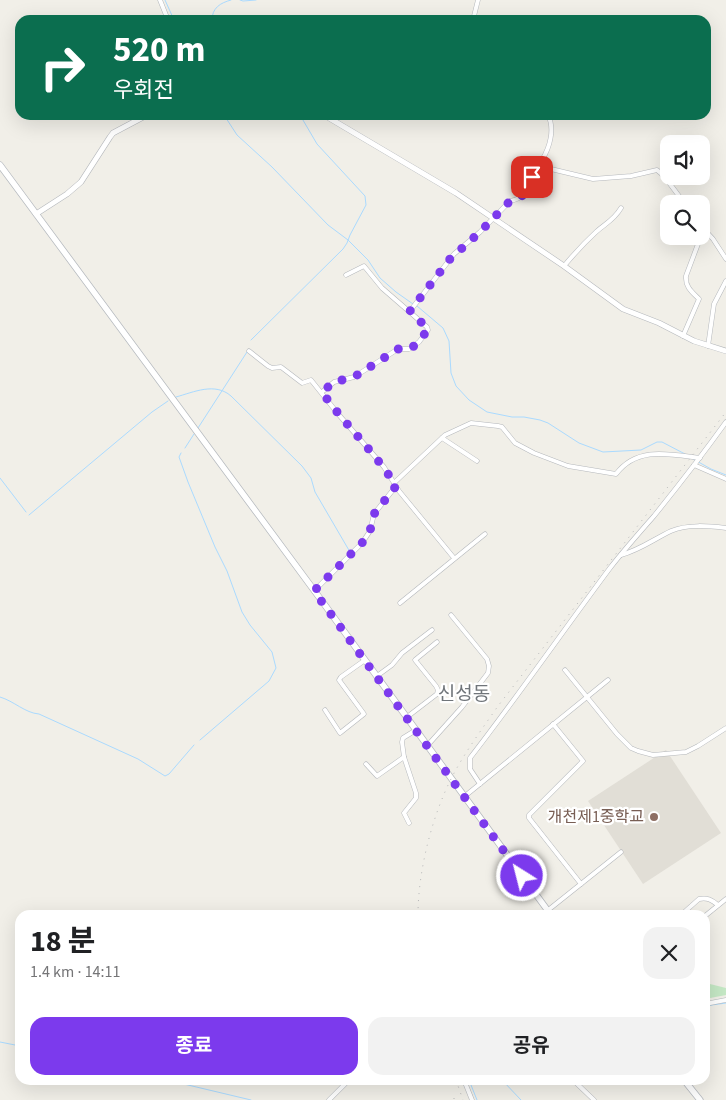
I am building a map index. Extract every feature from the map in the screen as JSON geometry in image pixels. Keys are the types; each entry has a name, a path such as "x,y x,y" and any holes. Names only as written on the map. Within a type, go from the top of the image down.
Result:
{"main road":[{"path":"0,165 548,910"},
{"path":"688,1085 700,1100"}],"street":[{"path":"160,0 166,15"},
{"path":"474,15 478,0"},
{"path":"36,214 82,182 110,137 138,120"},
{"path":"332,120 456,193 564,266 623,309 659,323 683,336 726,351"},
{"path":"410,311 450,259 510,201 516,200 527,191 533,172 547,148 552,131 550,120"},
{"path":"542,159 551,168 593,178 631,176 657,170 678,195"},
{"path":"564,266 580,246 601,227 616,218 621,208"},
{"path":"710,235 726,259"},
{"path":"683,336 699,300 689,289 686,280 697,245"},
{"path":"322,392 334,382 354,377 398,349 410,349 419,342 428,329 382,288 364,266 346,275"},
{"path":"708,346 714,304 726,281"},
{"path":"249,352 272,368 281,367 302,383 311,380 378,460 395,485 454,558"},
{"path":"480,784 470,769 470,758 516,698 573,617 700,458 726,422"},
{"path":"314,591 362,543 370,531 374,514 395,485 445,435 472,423 502,427 515,443 534,453 568,466 616,474 627,462 640,456 664,454 700,458"},
{"path":"442,438 477,460"},
{"path":"694,465 726,479"},
{"path":"621,555 644,547 671,531 698,526 726,528"},
{"path":"400,603 485,534"},
{"path":"427,746 462,707 488,673 489,669 487,659 451,615"},
{"path":"377,676 432,630"},
{"path":"407,717 437,694 436,686 416,660 437,642"},
{"path":"325,710 340,732 364,714 339,680 365,660"},
{"path":"565,670 626,744 646,754 663,755 692,750 726,728"},
{"path":"465,796 608,680"},
{"path":"553,724 583,761 529,815 529,818 581,884"},
{"path":"409,823 404,813 416,798 416,793 404,757 402,742 403,738 416,730"},
{"path":"366,764 377,776 404,757"},
{"path":"553,910 581,884 621,852"},
{"path":"687,910 702,898 710,900 718,906"},
{"path":"710,912 726,899"},
{"path":"710,1003 726,1000"},
{"path":"329,1100 344,1085"},
{"path":"466,1085 472,1100"},
{"path":"578,1085 594,1100"}],"shaded area":[{"name":"개천제1중학교","path":"666,750 721,833 643,884 588,801"}],"green space":[{"path":"710,984 726,988 726,995 710,998"}],"waterway":[{"path":"165,0 172,15"},
{"path":"212,15 217,7 231,0"},
{"path":"240,0 256,0"},
{"path":"227,120 237,135 272,167 328,225 348,240 368,260 380,278 413,304"},
{"path":"251,340 343,249 366,205 365,196 317,144 303,120"},
{"path":"417,306 443,328 449,341 451,373 456,386 469,400 487,412 540,420 579,443 603,452 641,450 657,442 662,442 685,454"},
{"path":"198,428 247,352"},
{"path":"176,397 204,389 218,390 231,396 302,466 311,478 315,492 350,552"},
{"path":"29,515 152,412 168,401"},
{"path":"185,448 194,434"},
{"path":"181,453 179,457 188,482 227,571 242,612 272,652 276,668 269,681 200,740"},
{"path":"693,459 726,475"},
{"path":"0,478 26,512"},
{"path":"0,697 138,759 165,776 169,774 194,745"},
{"path":"710,1005 726,1003"},
{"path":"0,1042 15,1045"},
{"path":"188,1085 251,1100"},
{"path":"471,1085 477,1100"},
{"path":"507,1085 521,1100"}],"railway":[{"path":"418,910 420,880 432,826 445,792 462,759 498,706 726,412"},
{"path":"458,1085 463,1100"}],"place":[{"name":"개천제1중학교","path":"654,817"}],"district":[{"name":"신성동","path":"464,694"}],"route":[{"path":"522,876 314,591 362,543 370,531 374,514 396,486 384,467 339,415 322,392 334,382 354,377 398,349 410,349 419,342 425,335 428,327 410,311 454,254 480,232 510,201 516,200 524,194 529,188 532,177"}]}
